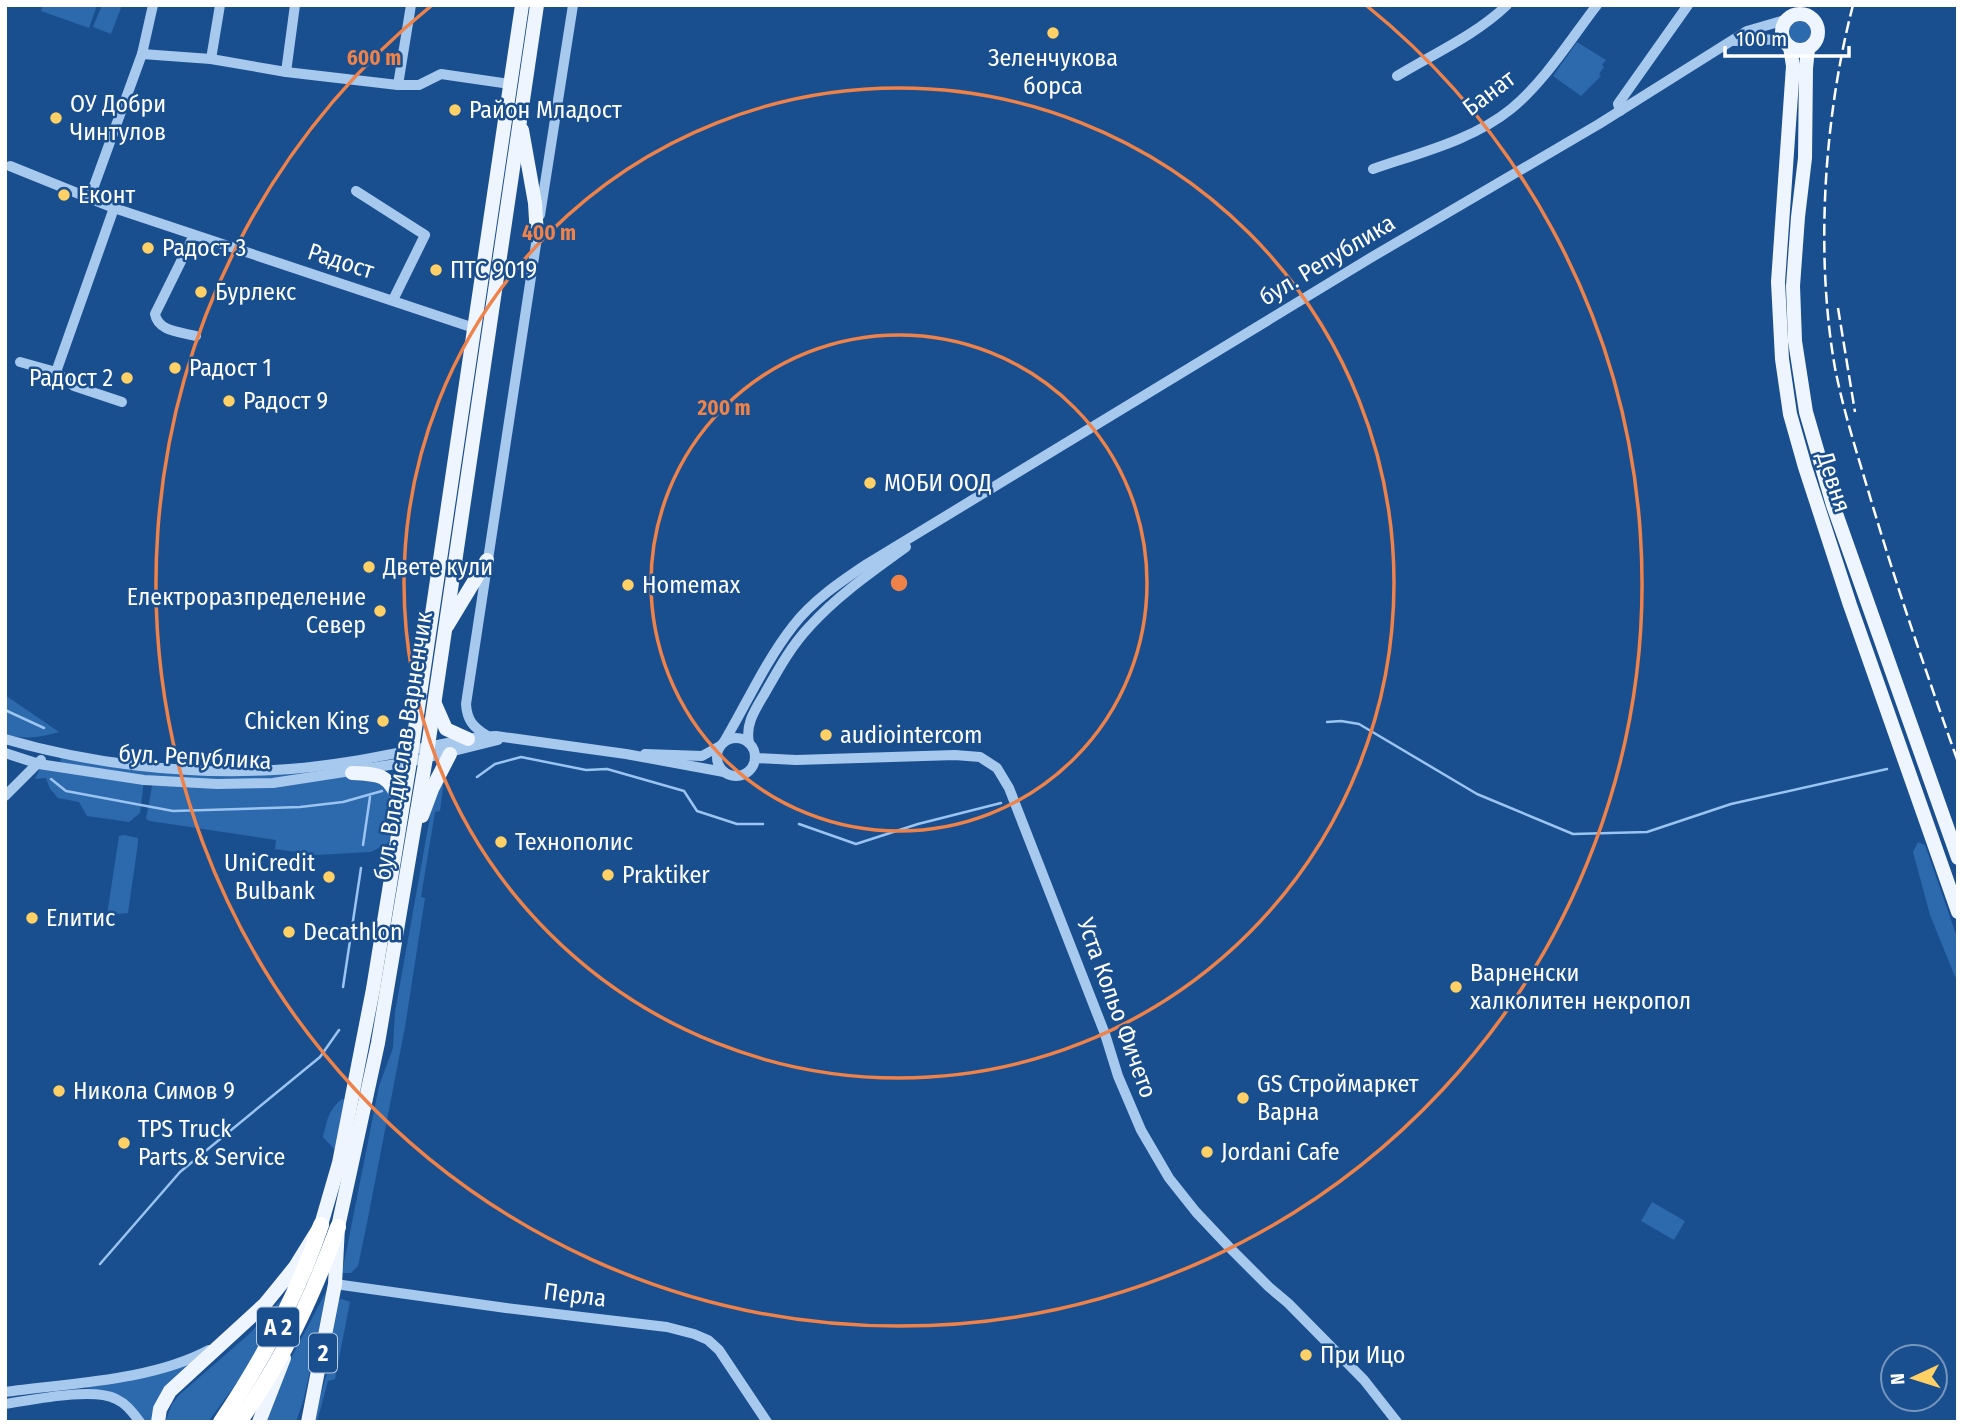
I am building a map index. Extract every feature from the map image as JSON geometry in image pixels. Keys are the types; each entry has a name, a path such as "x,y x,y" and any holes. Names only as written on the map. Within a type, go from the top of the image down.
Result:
{"highway":[{"name":"A 2","path":"221,1422 271,1342 310,1257 321,1225"},
{"name":"A 2","path":"239,1422 289,1344 317,1283 338,1227"}],"main road":[{"name":"бул. Владислав Варненчик","path":"158,1422 163,1401 170,1391 230,1338 284,1281 321,1225 339,1163 373,989 411,756 522,5"},
{"name":"бул. Владислав Варненчик","path":"334,1284 338,1227 378,1043 426,752 537,5"},
{"path":"1815,12 1817,38 1808,49 1796,50 1786,43 1782,26 1796,13 1815,12"},
{"name":"Девня","path":"1786,43 1793,66 1778,300 1782,359 1790,414 1850,605 1958,912"},
{"name":"Девня","path":"1808,49 1805,158 1793,286 1795,341 1806,412 1837,516 1958,858"},
{"path":"520,121 535,203 537,236"},
{"path":"445,630 487,560"},
{"path":"434,701 446,729 468,739"},
{"path":"410,847 432,789 450,754"},
{"path":"352,772 385,777 394,786 401,805"},
{"name":"2","path":"308,1422 334,1284"},
{"path":"259,1422 289,1344"}],"street":[{"path":"90,197 142,54 153,5"},
{"path":"211,59 220,5"},
{"path":"286,72 295,5"},
{"path":"398,85 411,5"},
{"path":"486,736 471,724 466,704 573,5"},
{"path":"1397,76 1477,29 1507,5"},
{"name":"Банат","path":"1374,169 1468,135 1490,124 1512,108 1558,57 1597,5"},
{"path":"1620,111 1618,104 1688,5"},
{"name":"бул. Република","path":"722,744 773,655 803,615 818,600 858,570 1267,320 1620,111 1753,28 1796,13"},
{"name":"бул. Република","path":"1732,41 1786,43"},
{"path":"142,54 211,59 286,72 398,85 419,85 441,74 510,84"},
{"name":"Радост","path":"10,166 114,208 474,328"},
{"path":"356,191 425,234 393,300"},
{"path":"56,372 114,208"},
{"path":"194,235 155,317 163,327 196,336"},
{"path":"20,362 56,372 74,386 122,402"},
{"name":"бул. Република","path":"626,754 702,756 734,738 749,743 747,729 751,719 787,656 810,626 857,584 945,518"},
{"name":"бул. Република","path":"5,753 39,764 144,780 216,784 273,783 352,772 486,736 626,754 741,776 751,769 755,758"},
{"name":"бул. Република","path":"426,752 450,754 508,738"},
{"name":"бул. Република","path":"5,739 46,752 146,766 273,771 411,756"},
{"path":"749,743 755,758"},
{"path":"722,744 717,760 724,772"},
{"path":"5,796 39,764 46,752"},
{"name":"Уста Кольо Фичето","path":"755,758 796,760 955,755 980,757 997,768 1009,788 1050,890 1118,1076 1141,1130 1159,1163 1196,1212 1364,1380 1397,1422"},
{"name":"Перла","path":"334,1284 667,1327 694,1334 708,1340 719,1350 767,1422"},
{"path":"5,1392 168,1368 188,1361 230,1338"},
{"path":"5,1404 91,1394 106,1395 130,1408 141,1422"}],"shaded area":[{"path":"43,5 97,5 89,28 41,11"},
{"path":"102,5 122,5 111,34 93,27"},
{"path":"1800,18 1809,22 1813,31 1809,40 1800,44 1791,40 1787,31 1791,22"},
{"path":"1577,42 1606,60 1599,74 1601,76 1581,96 1553,76"},
{"path":"5,695 59,732 33,737 7,735"},
{"path":"61,754 146,766 356,772 394,786 398,822 388,843 371,852 316,855 275,849 276,840 146,819 153,781 144,781 140,813 129,822 87,816 79,802 58,798 50,789 46,778 35,779 42,764 60,767"},
{"path":"444,779 440,811 435,812 421,897 425,898 405,1027 367,1223 358,1266 351,1273 342,1273 379,1086 393,1048 395,1012 433,800"},
{"path":"119,836 138,838 128,913 107,915"},
{"path":"1918,842 1925,845 1958,940 1958,984 1930,915 1913,852"},
{"path":"342,1099 346,1100 334,1149 323,1137 331,1112"},
{"path":"1652,1202 1685,1221 1674,1240 1641,1221"},
{"path":"328,1288 304,1398 296,1422 263,1422 289,1362"},
{"path":"291,1289 252,1362 208,1422 165,1422 179,1395 248,1335"},
{"path":"337,1300 350,1302 335,1379 328,1381 317,1422 313,1422 329,1366"},
{"path":"202,1359 154,1408 151,1422 144,1422 118,1395 87,1388 160,1373"}],"waterway":[{"path":"5,710 44,728"},
{"path":"1327,722 1359,724 1477,794 1573,834 1647,832 1731,804 1887,769"},
{"path":"477,777 495,764 521,757 586,770 607,769 684,791 697,811 737,824 763,824"},
{"path":"51,779 66,791 173,811 300,807 343,802 382,791"},
{"path":"363,845 370,797"},
{"path":"799,824 856,844 918,824 1001,803"},
{"path":"343,987 361,868"},
{"path":"100,1264 180,1172 320,1057 339,1030"}],"railway":[{"path":"1853,5 1843,48 1829,139 1824,233 1829,325 1838,383 1854,445 1900,593 1958,762"},
{"path":"1838,308 1855,412"}],"place":[{"name":"Зеленчукова борса","path":"1053,33"},
{"name":"Район Младост","path":"455,110"},
{"name":"ОУ Добри Чинтулов","path":"56,118"},
{"name":"Еконт","path":"64,195"},
{"name":"Радост 3","path":"148,248"},
{"name":"ПТС 9019","path":"436,270"},
{"name":"Бурлекс","path":"201,292"},
{"name":"Радост 1","path":"175,368"},
{"name":"Радост 2","path":"127,378"},
{"name":"Радост 9","path":"229,401"},
{"name":"МОБИ ООД","path":"870,483"},
{"name":"Двете кули","path":"369,567"},
{"name":"Homemax","path":"628,585"},
{"name":"Електроразпределение Север","path":"380,611"},
{"name":"Chicken King","path":"383,721"},
{"name":"audiointercom","path":"826,735"},
{"name":"Технополис","path":"501,842"},
{"name":"Praktiker","path":"608,875"},
{"name":"UniCredit Bulbank","path":"329,877"},
{"name":"Елитис","path":"32,918"},
{"name":"Decathlon","path":"289,932"},
{"name":"Варненски халколитен некропол","path":"1456,987"},
{"name":"Никола Симов 9","path":"59,1091"},
{"name":"GS Строймаркет Варна","path":"1243,1098"},
{"name":"TPS Truck Parts & Service","path":"124,1143"},
{"name":"Jordani Cafe","path":"1207,1152"},
{"name":"При Ицо","path":"1306,1355"}]}
